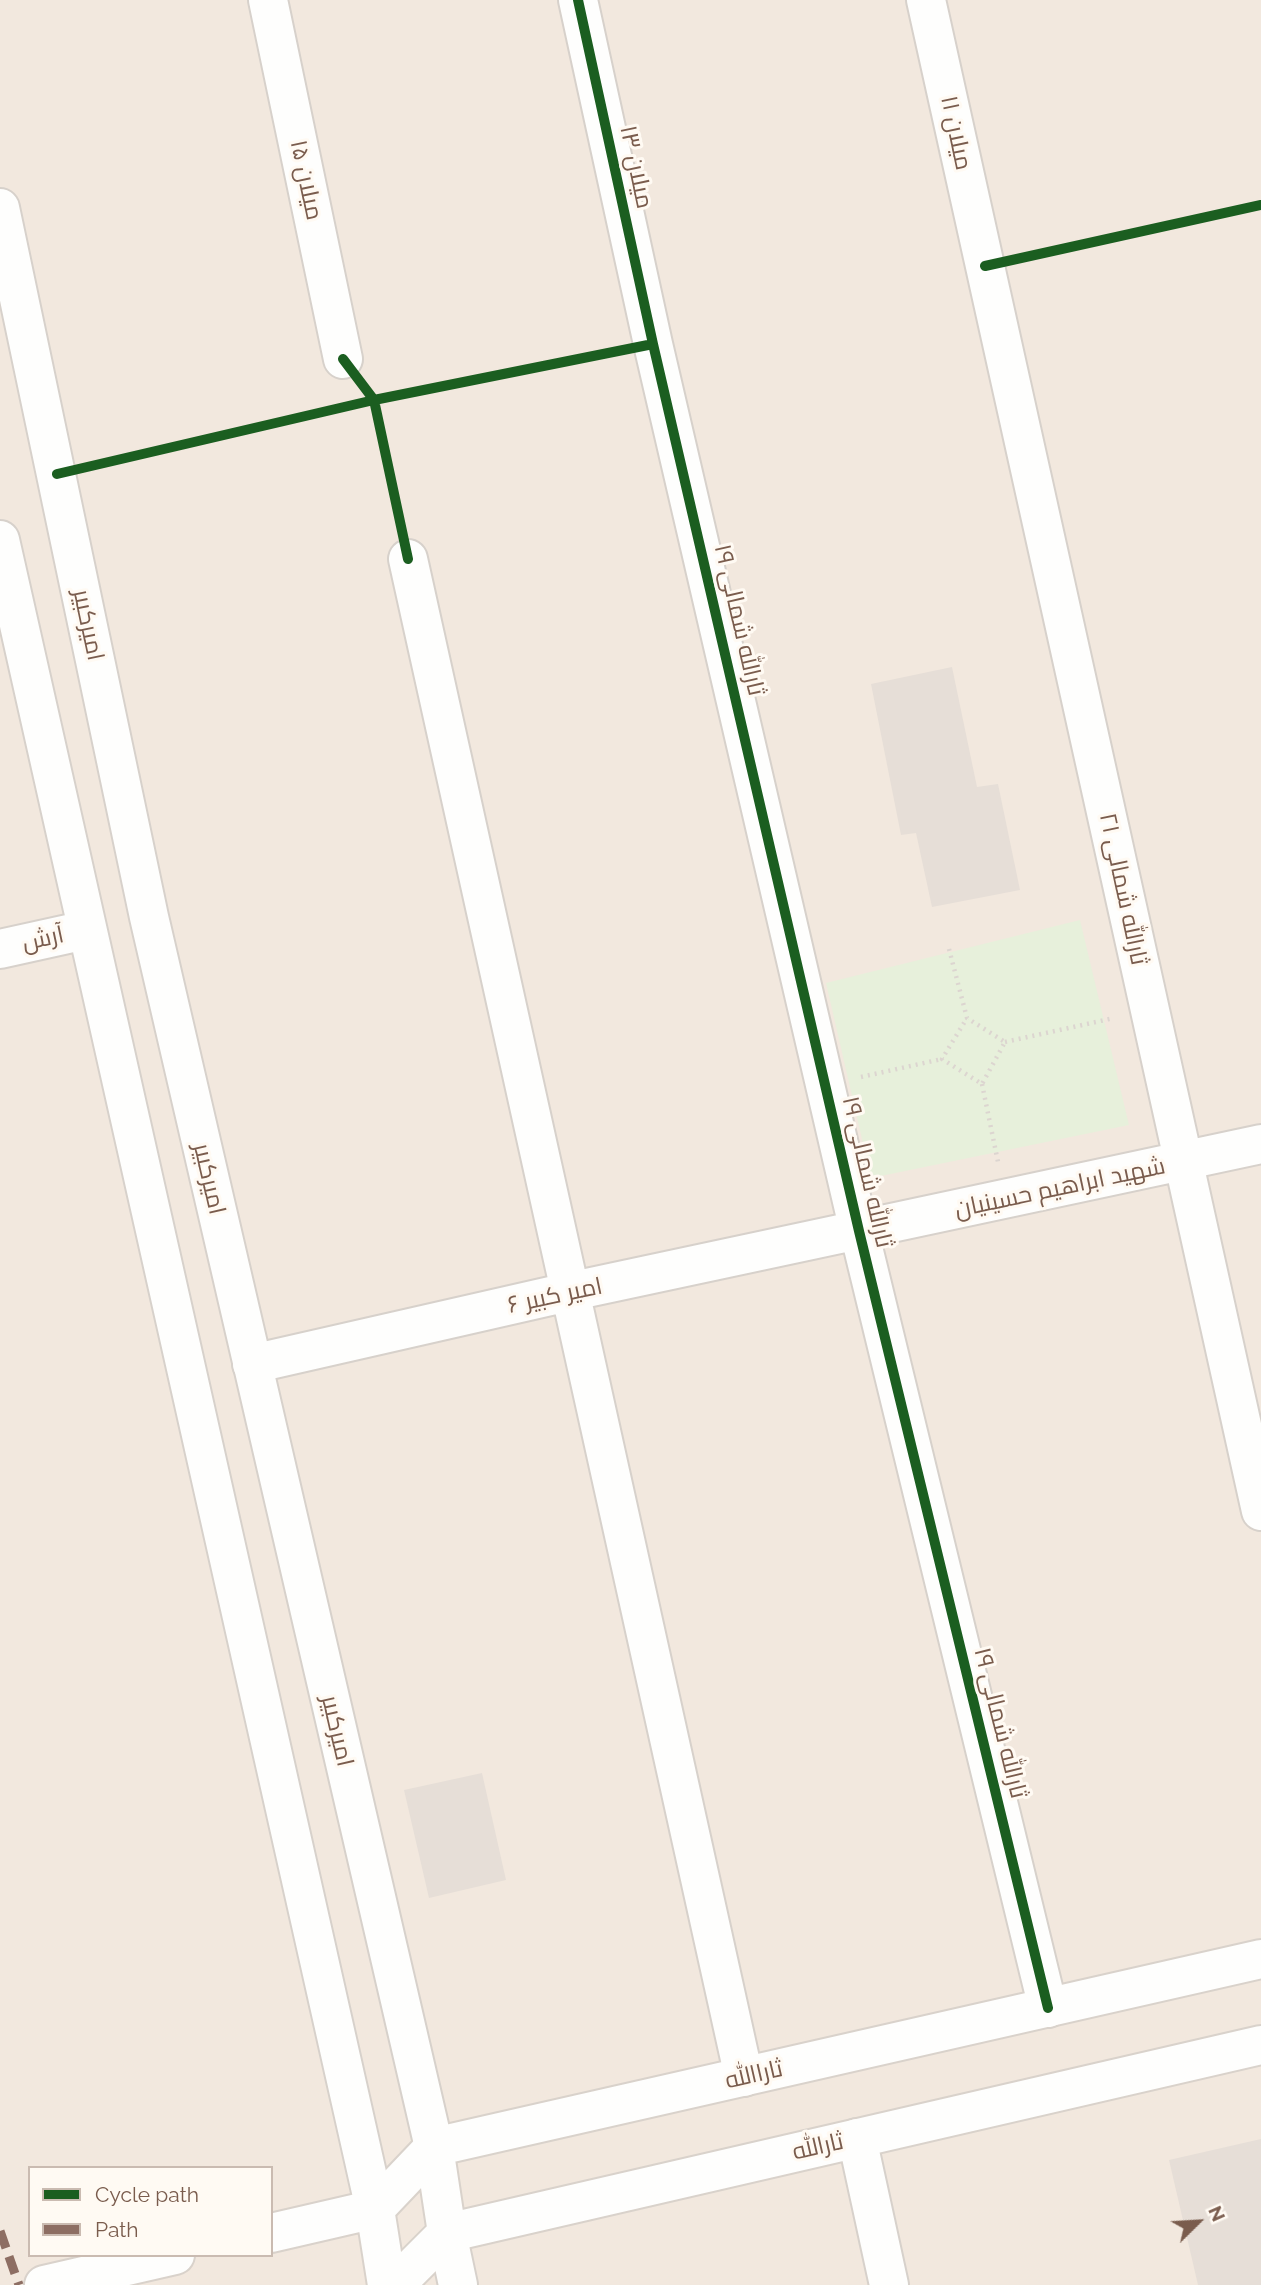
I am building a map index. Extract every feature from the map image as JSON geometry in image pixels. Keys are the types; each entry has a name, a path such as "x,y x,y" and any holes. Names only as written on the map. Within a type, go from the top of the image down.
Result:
{"street":[{"name":"میلان ۱۵","path":"268,0 343,359"},
{"name":"میلان ۱۳","path":"578,0 653,344"},
{"name":"میلان ۱۱","path":"926,0 985,266"},
{"name":"امیرکبیر","path":"0,208 9,298 149,917 434,2147 447,2233"},
{"name":"ثارالله شمالی ۲۱","path":"985,266 1261,1511"},
{"name":"ثارالله شمالی ۱۹","path":"653,344 859,1231 1048,2008"},
{"path":"0,540 375,2210 387,2285"},
{"path":"408,559 568,1292 744,2077"},
{"name":"آرش","path":"0,948 86,930"},
{"name":"شهید ابراهیم حسینیان","path":"859,1231 1261,1144"},
{"name":"امیر کبیر ۶","path":"252,1364 568,1292 859,1231"},
{"name":"ثاراالله","path":"434,2147 1261,1959"},
{"name":"ثارالله","path":"447,2233 1261,2045"},
{"path":"856,2138 889,2285"},
{"path":"273,2233 375,2210 434,2147"},
{"path":"395,2285 447,2233"},
{"path":"447,2233 458,2285"},
{"path":"44,2285 166,2257"}],"path":[{"path":"949,949 967,1018 1005,1042 1150,1010"},
{"path":"942,1059 967,1018"},
{"path":"1005,1042 982,1084 1006,1200"},
{"path":"826,1085 942,1059 982,1084"}],"shaded area":[{"path":"0,0 1261,0 1261,2285 0,2285"}],"green space":[{"path":"1080,920 1129,1125 871,1178 826,983"}],"building":[{"path":"952,667 977,787 998,784 1020,890 932,907 916,833 901,835 871,684"},
{"path":"482,1773 506,1880 429,1898 404,1790"},
{"path":"1261,2139 1261,2285 1198,2285 1169,2160"}],"marked path":[{"path":"0,2231 19,2285"}],"cycle path":[{"path":"578,0 653,344 859,1231 1048,2008"},
{"path":"985,266 1261,205"},
{"path":"57,474 374,400 653,344"},
{"path":"343,359 374,400 408,559"}]}
